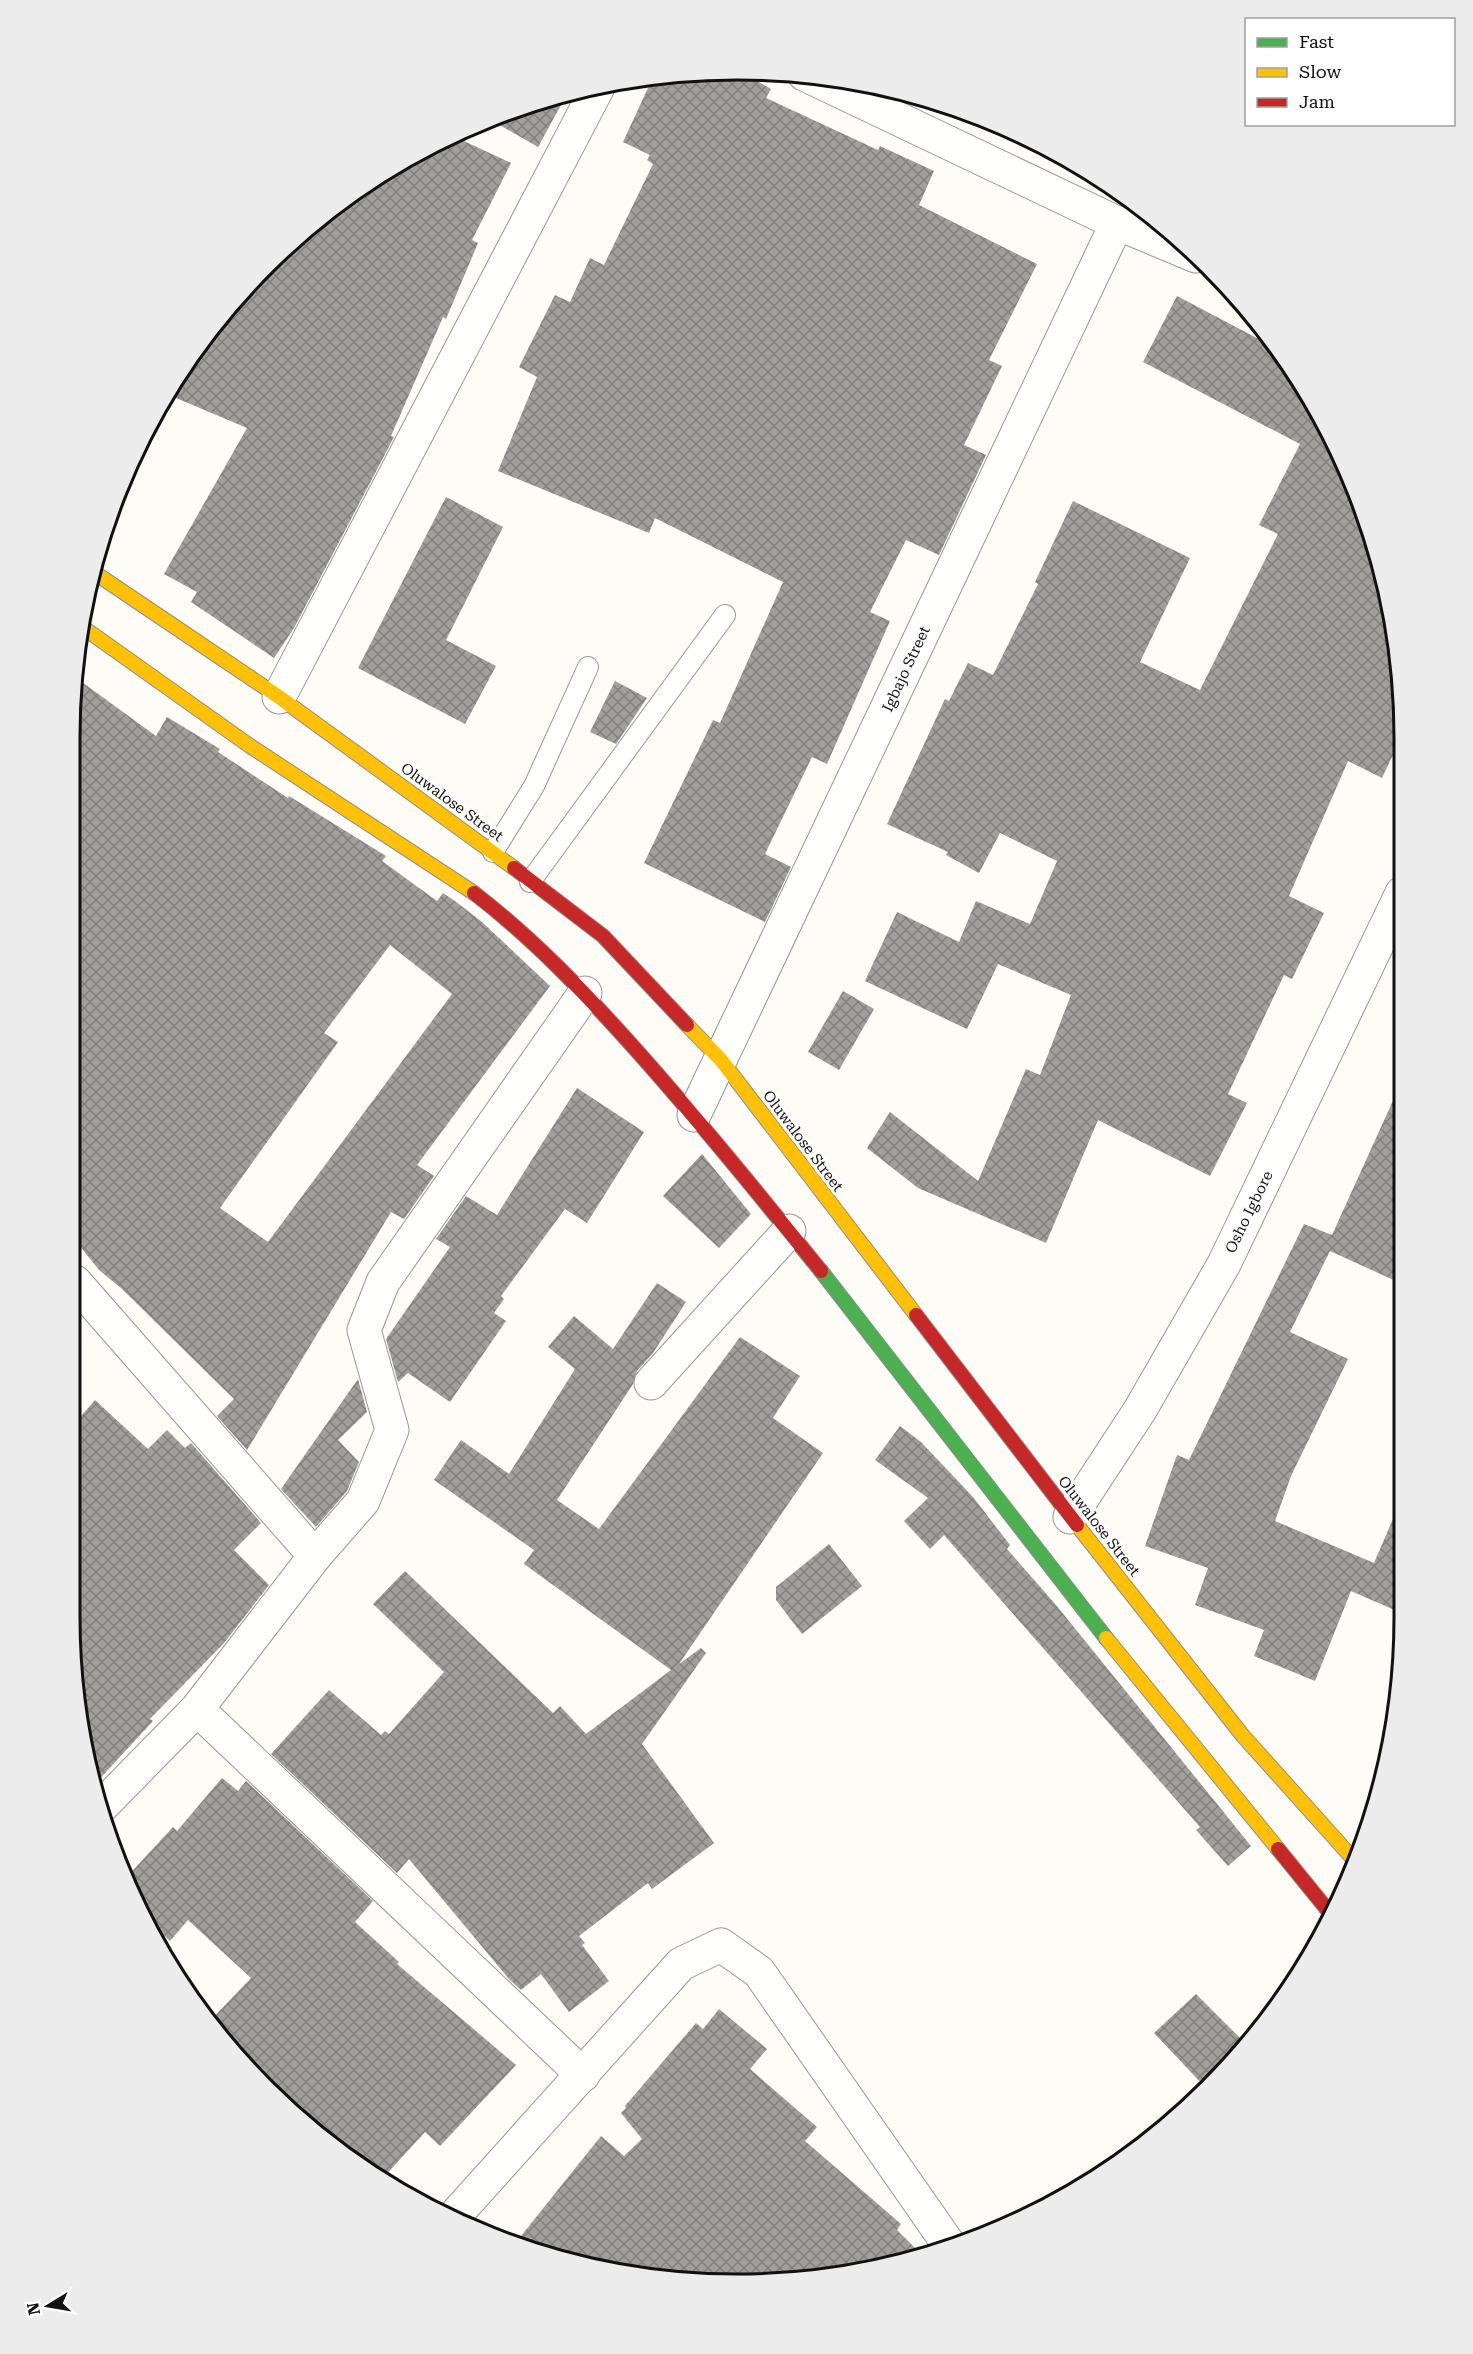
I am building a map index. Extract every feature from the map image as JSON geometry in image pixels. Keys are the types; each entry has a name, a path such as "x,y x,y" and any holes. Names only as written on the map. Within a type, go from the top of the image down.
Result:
{"street":[{"path":"830,86 1117,223 1174,247"},
{"path":"279,697 594,95"},
{"name":"Igbajo Street","path":"694,1115 1117,223"},
{"name":"Oluwalose Street","path":"100,576 279,697 493,852 603,936 721,1060 1070,1517 1126,1598 1243,1736 1349,1854"},
{"path":"88,631 250,746 466,886 494,908 585,993 694,1115 856,1312 1326,1908"},
{"name":"Osho Igbore","path":"1070,1517 1140,1410 1224,1264 1394,910"},
{"path":"106,1802 197,1709 315,1556 363,1501 392,1430 364,1330 383,1282 585,993"},
{"path":"651,1383 789,1230"},
{"path":"80,1288 315,1556"},
{"path":"197,1709 583,2075"},
{"path":"458,2212 681,1964 721,1945 759,1972 946,2241"}],"lane":[{"path":"530,882 725,615"},
{"path":"493,852 534,786 588,667"}],"building":[{"path":"756,80 771,89 766,98 878,150 880,146 934,171 919,205 1037,264 989,360 1002,366 964,445 986,455 939,555 906,540 870,612 890,621 827,764 812,757 765,854 791,867 765,922 644,863 713,720 720,723 783,582 655,518 649,533 498,471 537,377 519,367 555,295 570,302 590,258 604,265 653,164 647,160 650,155 623,142 649,85 694,81"},
{"path":"562,103 538,147 499,125"},
{"path":"462,140 511,163 472,240 478,243 446,319 443,317 391,436 394,437 294,628 274,658 191,602 197,592 164,574 247,428 174,397 215,337 272,272 303,243 371,190 446,147"},
{"path":"1177,296 1260,340 1283,371 1326,446 1359,525 1371,566 1388,651 1394,756 1382,778 1348,761 1289,896 1324,913 1292,979 1284,975 1228,1094 1247,1103 1210,1176 1098,1120 1046,1243 918,1188 867,1148 890,1112 978,1181 1026,1069 1040,1075 1071,995 998,964 967,1029 865,981 897,912 959,942 976,901 1030,924 1057,861 1000,833 979,873 946,855 948,852 887,824 945,699 949,701 968,663 993,675 1038,584 1035,582 1073,501 1190,558 1140,662 1200,690 1278,534 1259,525 1300,444 1143,362"},
{"path":"446,497 503,527 446,640 496,666 465,724 358,668"},
{"path":"615,681 647,698 616,744 590,732"},
{"path":"82,682 156,736 167,717 220,749 218,752 288,798 289,796 386,856 382,861 437,901 443,893 482,922 550,986 417,1165 434,1176 404,1219 391,1212 247,1450 217,1416 234,1399 121,1288 99,1270 80,1246 80,736","holes":["390,945 452,994 268,1242 220,1208 338,1042 324,1033"]},
{"path":"843,991 874,1009 839,1070 808,1052"},
{"path":"577,1088 644,1132 587,1223 565,1209 501,1296 504,1299 494,1313 506,1321 450,1402 408,1373 398,1382 386,1339 450,1247 436,1239 466,1196 497,1215"},
{"path":"1394,1098 1394,1280 1330,1251 1290,1332 1348,1359 1291,1476 1275,1521 1374,1563 1394,1517 1394,1610 1351,1591 1315,1681 1254,1656 1264,1630 1195,1605 1208,1568 1145,1546 1177,1455 1189,1460 1304,1224 1332,1235"},
{"path":"702,1154 751,1214 719,1248 663,1196"},
{"path":"657,1283 686,1302 653,1353 637,1371 633,1384 557,1500 599,1529 740,1337 800,1376 773,1418 823,1453 679,1664 701,1648 706,1653 642,1744 714,1843 652,1889 648,1883 579,1936 585,1943 582,1945 609,1981 569,2012 541,1974 521,1990 509,1979 409,1859 397,1873 271,1754 329,1690 381,1735 385,1731 389,1734 444,1672 373,1604 405,1571 553,1713 560,1706 586,1734 671,1670 524,1564 534,1550 434,1480 461,1440 509,1474 575,1369 548,1347 574,1316 613,1349"},
{"path":"358,1379 367,1412 338,1440 359,1462 347,1491 316,1527 281,1489"},
{"path":"95,1400 148,1449 167,1430 185,1448 191,1443 261,1523 234,1550 269,1585 224,1643 150,1719 153,1721 100,1779 85,1703 81,1660 80,1417"},
{"path":"900,1426 921,1442 973,1497 1010,1545 1007,1549 1056,1605 1251,1846 1228,1866 1196,1830 1200,1827 944,1535 930,1549 904,1521 928,1498 875,1460"},
{"path":"829,1544 862,1586 802,1634 776,1600 776,1587"},
{"path":"222,1778 238,1791 246,1781 373,1901 355,1922 399,1962 397,1964 516,2065 440,2146 425,2132 387,2174 371,2164 303,2111 272,2082 214,2016 251,1978 188,1920 170,1941 160,1932 131,1872 173,1827 177,1831"},
{"path":"1196,1994 1240,2038 1201,2082 1154,2033"},
{"path":"719,2009 767,2049 750,2069 817,2127 805,2141 901,2224 897,2230 916,2249 865,2262 822,2269 779,2273 694,2273 608,2262 520,2238 601,2136 624,2156 642,2139 621,2113 696,2023 703,2029"}],"traffic: fast":[{"path":"821,1271 1106,1638"}],"traffic: slow":[{"path":"100,576 279,697 514,868"},
{"path":"88,631 250,746 474,893"},
{"path":"687,1025 721,1060 916,1315"},
{"path":"1077,1525 1243,1736 1349,1854"},
{"path":"1106,1638 1278,1849"}],"traffic: jam":[{"path":"514,868 603,936 687,1025"},
{"path":"474,893 539,948 618,1030 708,1133 821,1271"},
{"path":"916,1315 1077,1525"},
{"path":"1278,1849 1326,1908"}]}
